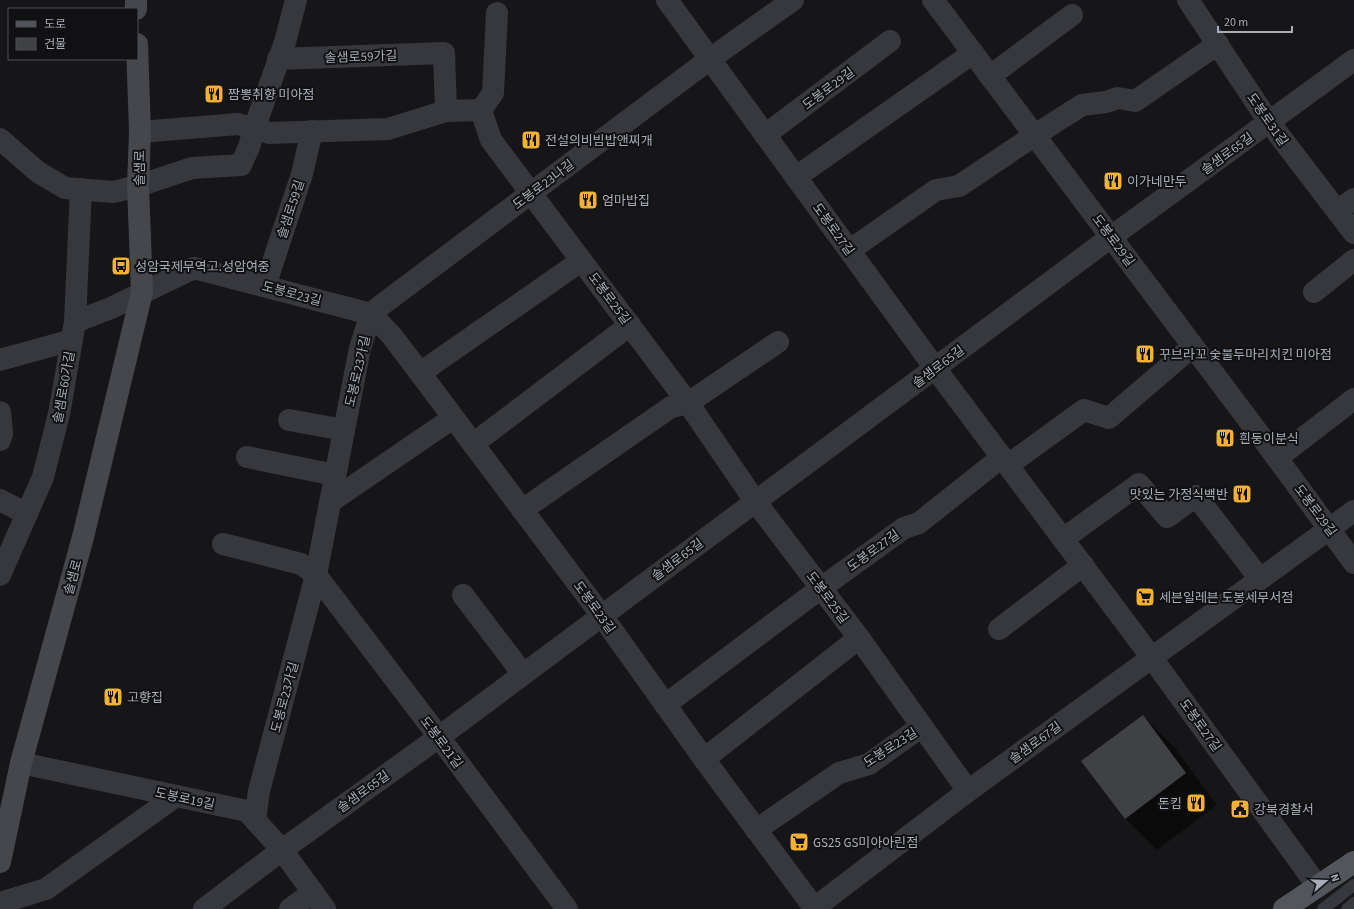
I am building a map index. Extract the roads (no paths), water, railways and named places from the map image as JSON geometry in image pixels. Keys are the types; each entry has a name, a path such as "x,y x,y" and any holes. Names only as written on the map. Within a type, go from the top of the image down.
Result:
{"main road":[{"name":"솔샘로","path":"0,862 21,763 83,536 142,292 138,186 140,132 138,60"},
{"path":"1284,909 1354,862"}],"street":[{"path":"0,139 38,172 65,188 113,192 138,186 192,168 241,165 249,147 285,42 296,0"},
{"name":"도봉로27길","path":"667,0 935,368 1152,658 1317,887"},
{"name":"도봉로23나길","path":"372,314 378,307 710,59 793,0"},
{"name":"도봉로29길","path":"933,0 1277,458 1354,563"},
{"name":"도봉로31길","path":"1188,0 1269,122 1346,205 1354,233"},
{"path":"481,110 492,93 497,13"},
{"path":"990,76 1072,15"},
{"name":"도봉로29길","path":"765,135 890,41"},
{"path":"850,250 936,190 959,186 1082,105 1106,102 1118,98 1135,101 1218,44"},
{"name":"솔샘로59가길","path":"278,59 444,53 446,111"},
{"path":"796,177 973,53"},
{"name":"솔샘로65길","path":"204,909 282,850 439,737 1111,237 1354,60"},
{"path":"140,132 238,124 269,133 388,129 446,111 481,110"},
{"path":"481,110 491,140 531,193"},
{"name":"솔샘로59길","path":"265,286 302,174 312,131"},
{"name":"솔샘로60가길","path":"0,575 43,477 60,414 73,331 81,189"},
{"name":"도봉로25길","path":"531,193 688,403 756,501 859,638 968,791"},
{"path":"1314,292 1354,260"},
{"path":"420,373 581,261"},
{"name":"도봉로23길","path":"142,292 194,268 372,314 392,336 602,616 814,909"},
{"path":"0,360 73,331 111,308 142,292"},
{"name":"도봉로23가길","path":"256,820 259,791 316,575 360,348 372,314"},
{"path":"473,444 630,325"},
{"path":"522,510 671,406 688,403 778,342"},
{"path":"1005,461 1084,410 1109,418 1193,346"},
{"path":"1277,458 1354,399"},
{"path":"0,412 2,434 0,440"},
{"path":"330,502 453,418"},
{"path":"289,420 344,430"},
{"path":"247,458 335,475"},
{"name":"도봉로27길","path":"821,588 904,528 919,523 1005,461"},
{"path":"1063,539 1139,484 1167,517 1196,496 1260,579"},
{"path":"0,500 27,514"},
{"name":"솔샘로67길","path":"814,909 968,791 1354,511"},
{"path":"222,544 301,564 316,575"},
{"path":"998,630 1082,565"},
{"name":"도봉로21길","path":"316,575 567,909"},
{"path":"665,705 821,588"},
{"path":"463,595 523,674"},
{"path":"704,759 859,638"},
{"name":"도봉로23길","path":"756,830 839,773 869,764 922,726"},
{"name":"도봉로19길","path":"21,763 247,811 282,850 319,901 290,909"},
{"path":"0,903 46,889 176,796"}],"lane":[{"path":"1322,909 1354,885"},
{"path":"1347,909 1354,903"}],"place":[{"name":"짬뽕취향 미아점","path":"214,94"},
{"name":"전설의비빔밥앤찌개","path":"531,140"},
{"name":"이가네만두","path":"1113,181"},
{"name":"엄마밥집","path":"588,200"},
{"name":"성암국제무역고.성암여중","path":"121,266"},
{"name":"꾸브라꼬 숯불두마리치킨 미아점","path":"1145,354"},
{"name":"흰둥이분식","path":"1225,438"},
{"name":"맛있는 가정식백반","path":"1242,494"},
{"name":"세븐일레븐 도봉세무서점","path":"1145,597"},
{"name":"고향집","path":"113,697"},
{"name":"돈킴","path":"1196,803"},
{"name":"강북경찰서","path":"1240,809"},
{"name":"GS25 GS미아아린점","path":"799,842"}]}
